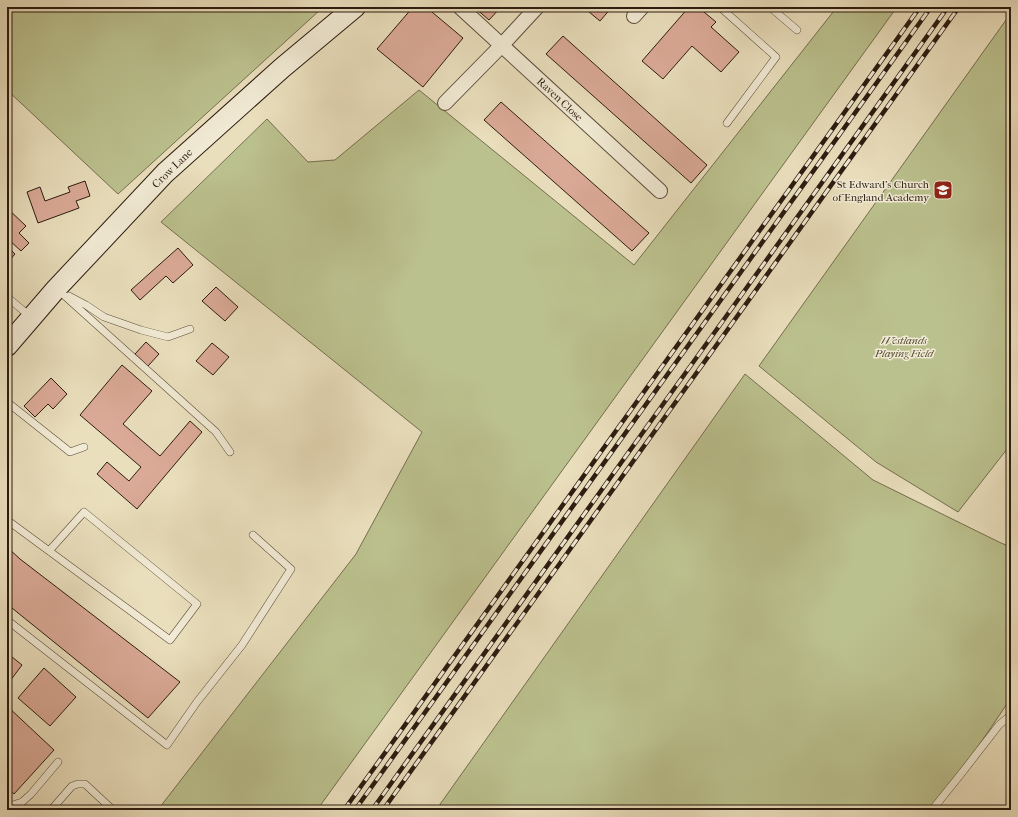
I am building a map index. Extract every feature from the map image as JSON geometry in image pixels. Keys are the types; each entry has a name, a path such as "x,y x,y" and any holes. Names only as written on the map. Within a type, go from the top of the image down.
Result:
{"street":[{"name":"Crow Lane","path":"7,346 56,289 165,173 282,68 355,7"},
{"name":"Raven Close","path":"460,7 660,191"},
{"path":"445,103 537,7"}],"lane":[{"path":"720,7 776,57 727,123"},
{"path":"770,7 797,30"},
{"path":"56,289 86,305 104,317 141,330 168,337 190,329"},
{"path":"56,289 216,432 230,452"},
{"path":"7,297 31,318"},
{"path":"7,402 70,452 84,448"},
{"path":"7,520 49,551 170,640 197,604 84,512 49,551"},
{"path":"7,620 167,745 197,702 242,645 292,569 253,535"},
{"path":"932,810 999,725 1011,715"},
{"path":"7,804 10,806 22,802 31,794 58,762"},
{"path":"51,810 72,786 85,784 113,810"}],"green space":[{"path":"7,7 316,7 320,10 118,194 7,90"},
{"path":"837,7 897,7 317,810 161,810 160,807 356,554 422,432 161,222 267,119 308,162 335,160 419,90 634,265"},
{"name":"Westlands Playing Field","path":"1011,13 1011,444 958,512 876,462 759,366"},
{"path":"745,374 873,480 1011,547 1011,698 935,810 436,810"}],"building":[{"path":"413,7 426,7 463,38 423,87 377,49"},
{"path":"474,7 501,7 489,20"},
{"path":"583,7 612,7 600,21"},
{"path":"689,7 698,7 716,22 711,27 739,52 721,72 692,46 663,79 642,61"},
{"path":"563,36 707,165 691,183 546,54"},
{"path":"501,102 649,233 632,251 484,120"},
{"path":"85,181 90,196 76,201 79,208 38,223 27,192 40,187 45,201 70,192 68,187"},
{"path":"7,208 26,226 19,233 29,243 21,251 7,238"},
{"path":"7,246 15,254 7,263"},
{"path":"178,248 193,265 173,283 166,276 140,300 131,290"},
{"path":"216,287 238,307 225,321 202,301"},
{"path":"146,342 159,354 148,366 135,354"},
{"path":"212,343 229,357 213,375 196,361"},
{"path":"122,365 152,391 123,424 160,456 190,421 202,432 137,509 97,474 107,462 129,481 141,467 80,415"},
{"path":"51,378 67,394 53,409 48,404 35,417 24,406"},
{"path":"7,547 20,559 180,682 148,718 7,604"},
{"path":"7,653 22,665 7,685"},
{"path":"44,668 76,697 50,726 18,698"},
{"path":"7,706 54,750 14,794 7,788"}],"railway":[{"path":"344,810 920,7"},
{"path":"355,810 931,7"},
{"path":"372,810 948,7"},
{"path":"383,810 959,7"}],"place":[{"name":"St Edward's Church of England Academy","path":"943,190"}]}
